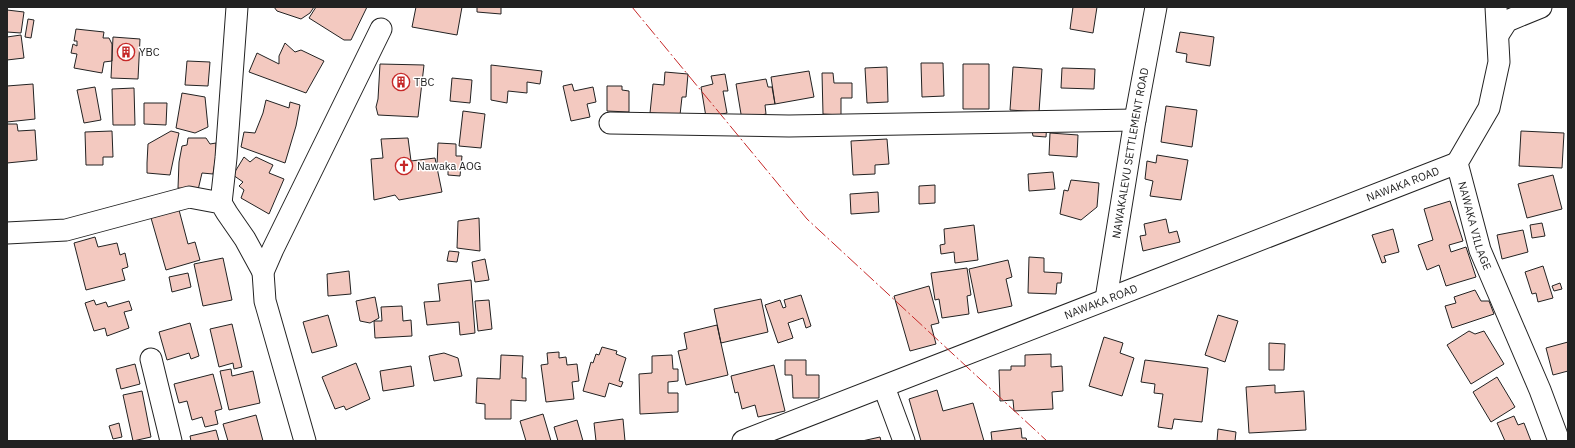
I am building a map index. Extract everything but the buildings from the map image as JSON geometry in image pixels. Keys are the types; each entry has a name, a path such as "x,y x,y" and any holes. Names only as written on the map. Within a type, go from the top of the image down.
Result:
{"street":[{"path":"237,7 226,158 221,203 245,239 263,272 265,302 306,441"},
{"name":"NAWAKALEVU SETTLEMENT ROAD","path":"1106,299 1135,120 1156,7"},
{"path":"1457,162 1489,108 1499,62 1496,7"},
{"path":"1498,35 1507,20 1541,7"},
{"path":"263,272 381,30"},
{"path":"610,123 789,126 1135,120"},
{"name":"NAWAKA ROAD","path":"743,441 1457,162"},
{"name":"NAWAKA VILLAGE","path":"1457,162 1480,250 1540,390 1559,441"},
{"path":"7,233 66,230 118,217 189,196 221,203"},
{"path":"151,359 171,441"},
{"path":"884,387 904,441"}],"power":[{"path":"632,7 807,219 1047,441"}],"place":[{"name":"YBC","path":"126,52"},
{"name":"TBC","path":"401,82"},
{"name":"Nawaka AOG","path":"404,166"}]}
